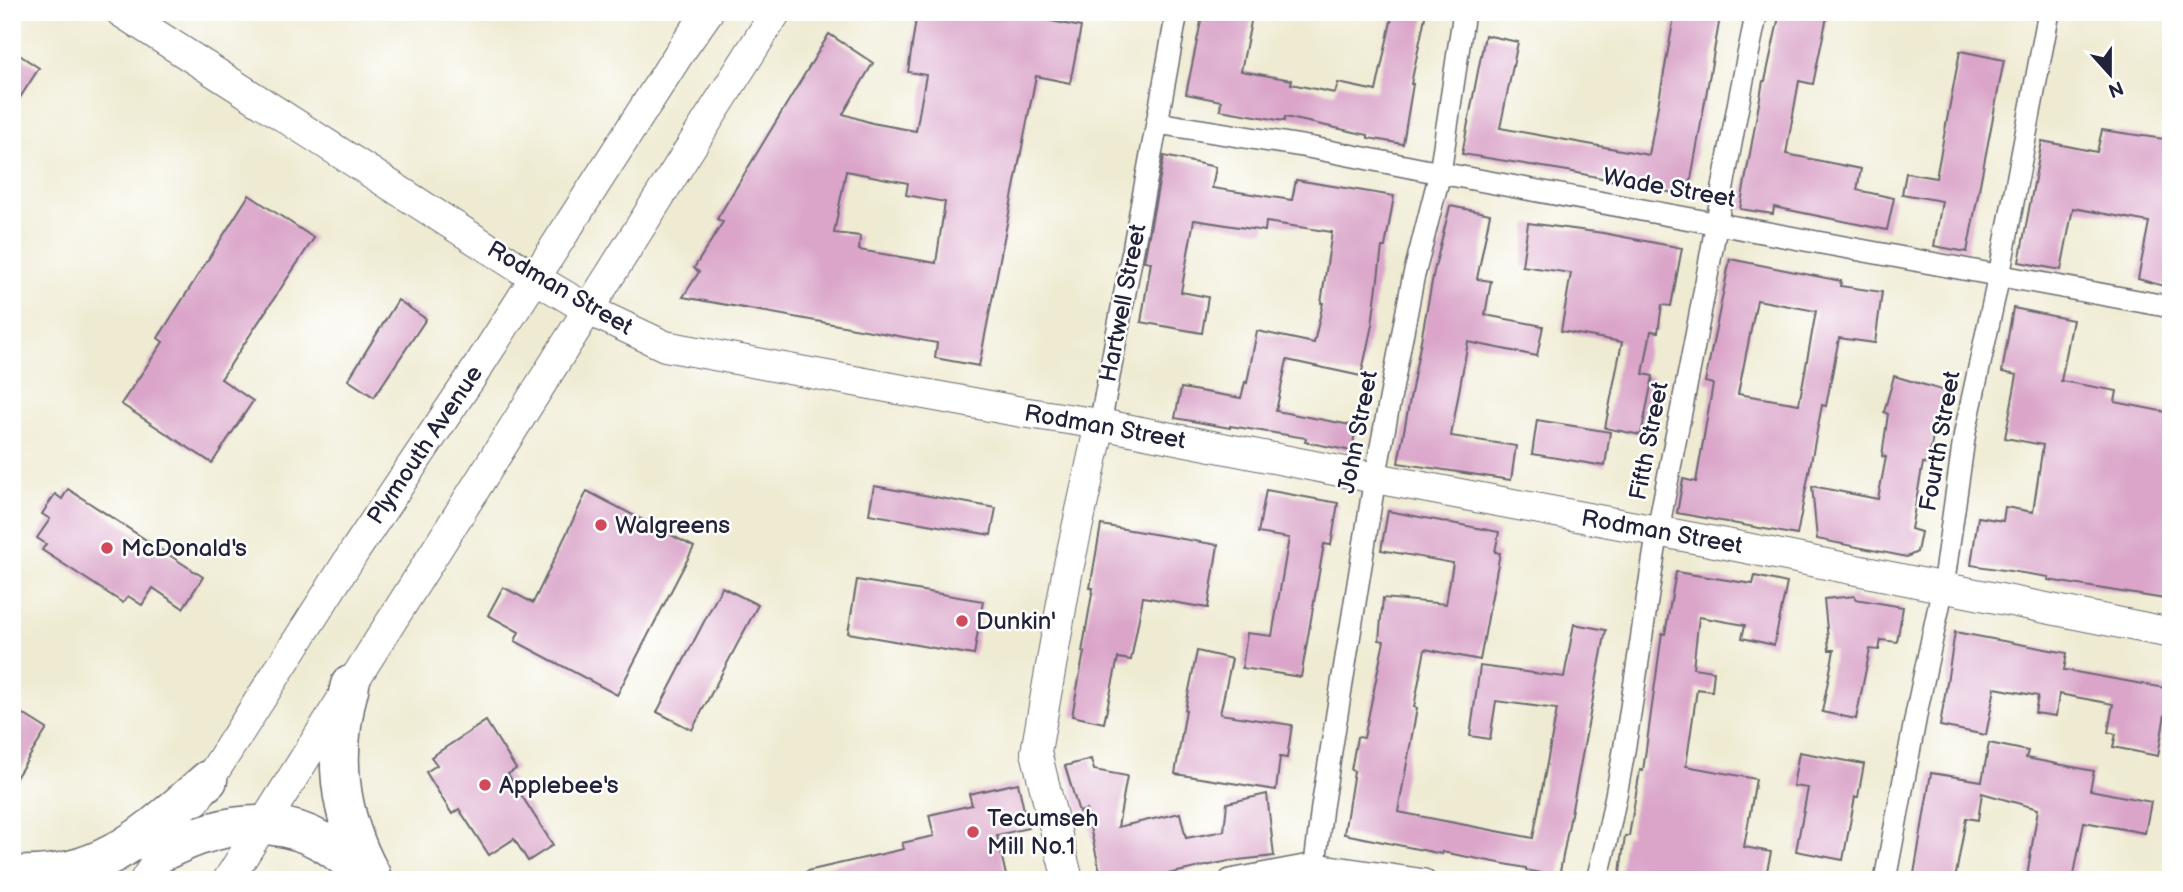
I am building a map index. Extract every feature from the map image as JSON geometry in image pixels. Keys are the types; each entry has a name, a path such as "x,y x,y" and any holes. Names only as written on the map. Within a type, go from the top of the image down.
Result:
{"highway":[{"path":"350,685 344,706 340,743 342,795 352,835 374,880"},
{"path":"12,875 55,874 101,861 145,833 208,780"},
{"path":"154,866 182,842 223,828 262,824 299,830 320,840 343,856 367,880"}],"main road":[{"name":"Rodman Street","path":"121,12 535,278 589,310 665,346 1100,424 2171,633"},
{"name":"Plymouth Avenue","path":"154,866 356,549 708,12"},
{"path":"228,880 776,12"},
{"name":"Hartwell Street","path":"1068,880 1036,752 1067,574 1100,424"}],"street":[{"name":"Hartwell Street","path":"1100,424 1177,12"},
{"name":"John Street","path":"1315,864 1375,478 1413,279 1440,173 1464,12"},
{"name":"Fifth Street","path":"1597,880 1610,828 1658,532 1739,92 1757,12"},
{"name":"Fourth Street","path":"1885,880 1917,705 1944,587 1965,432 1999,276 2049,12"},
{"name":"Wade Street","path":"1157,123 1308,147 2171,307"},
{"path":"1230,880 1315,864 1424,880"}],"building":[{"path":"917,12 1007,12 1081,27 1070,83 1036,76 979,366 935,358 937,343 683,297 699,272 694,268 723,222 717,219 829,34 873,63 843,114 872,123 916,131 926,75 908,72","holes":["846,171 908,183 906,195 945,202 936,263 859,250 860,236 834,233"]},
{"path":"1203,12 1253,12 1241,71 1292,80 1291,84 1335,93 1338,83 1376,91 1393,12 1426,12 1411,84 1403,144 1285,117 1284,121 1220,110 1221,101 1186,94"},
{"path":"1675,12 1721,12 1688,196 1568,171 1462,154 1485,35 1518,42 1500,128 1649,155"},
{"path":"1780,12 1828,12 1813,84 1799,81 1786,154 1861,169 1857,190 1894,198 1887,230 1774,207 1773,214 1740,209 1763,81"},
{"path":"12,50 39,68 12,110"},
{"path":"1960,51 2004,60 1967,252 1934,246 1942,201 1902,194 1906,173 1936,178"},
{"path":"2102,130 2171,140 2171,288 2138,279 2149,222 2073,208 2061,270 2019,262 2042,141 2097,152"},
{"path":"1164,156 1216,167 1212,188 1292,200 1296,180 1394,196 1385,247 1382,247 1372,325 1361,376 1287,360 1276,411 1356,426 1352,451 1305,442 1306,438 1175,418 1181,388 1241,398 1245,382 1247,383 1257,331 1314,343 1323,303 1332,232 1266,222 1265,231 1194,220 1181,292 1208,297 1202,333 1141,322 1151,262 1144,261"},
{"path":"249,195 314,238 221,379 253,401 212,463 121,404 163,342 158,338"},
{"path":"1450,206 1490,214 1477,279 1491,281 1485,315 1543,326 1537,356 1468,342 1451,436 1516,446 1511,480 1398,463 1434,271"},
{"path":"1528,223 1603,233 1682,248 1671,306 1662,305 1658,332 1651,331 1643,374 1653,376 1641,435 1605,428 1622,342 1561,331 1571,273 1522,266"},
{"path":"1730,259 1841,281 1840,286 1882,292 1875,343 1839,338 1826,406 1822,405 1797,535 1677,513 1683,479 1696,482 1713,384 1705,382","holes":["1757,300 1816,311 1799,404 1738,394"]},
{"path":"398,300 426,319 374,397 348,380"},
{"path":"2013,308 2073,320 2061,381 2117,391 2115,402 2171,413 2171,600 1971,565 1978,517 2003,521 2005,507 2033,512 2043,445 2005,438 2017,375 2002,372"},
{"path":"1894,376 1945,391 1928,464 1923,463 1911,529 1921,532 1917,552 1907,557 1817,539 1812,486 1878,499 1886,457 1882,456 1888,414 1884,412"},
{"path":"1537,420 1610,432 1605,466 1532,454"},
{"path":"874,486 996,508 991,535 869,514"},
{"path":"68,489 203,577 183,608 153,588 142,605 128,596 123,603 42,550 46,544 37,538 50,519 42,514 55,494 62,499"},
{"path":"1266,490 1338,503 1331,545 1324,544 1301,677 1242,668 1247,633 1272,636 1289,538 1258,533"},
{"path":"587,491 694,547 617,695 515,641 519,632 488,615 503,587 533,603"},
{"path":"1388,511 1499,532 1495,552 1500,553 1480,660 1425,649 1398,812 1533,838 1557,709 1496,701 1490,739 1470,736 1480,666 1564,677 1574,624 1606,630 1559,877 1526,868 1344,834 1357,737 1364,738 1384,641 1379,640 1383,598 1446,604 1453,563 1381,550"},
{"path":"1101,525 1218,545 1208,608 1143,597 1131,660 1118,658 1104,723 1072,716 1084,652 1093,588 1090,588"},
{"path":"1676,572 1753,584 1755,576 1787,583 1774,645 1742,638 1745,625 1699,617 1693,668 1714,671 1712,691 1697,689 1686,766 1756,779 1744,847 1771,852 1765,880 1619,880 1625,836 1629,836 1640,770 1643,771 1662,633 1665,634"},
{"path":"857,580 983,601 974,655 848,633"},
{"path":"722,587 758,605 692,730 657,712"},
{"path":"1855,596 1855,599 1903,607 1897,642 1881,640 1879,650 1870,649 1856,719 1822,712 1834,650 1829,650 1824,599"},
{"path":"1955,632 2067,653 2064,670 2171,689 2171,715 2165,714 2158,756 2113,747 2116,734 2108,732 2113,704 2059,694 2056,716 2035,713 2038,696 1995,688 1986,735 1940,726"},
{"path":"1197,651 1232,659 1220,714 1292,725 1287,758 1280,757 1276,790 1175,774"},
{"path":"12,707 47,729 12,784"},
{"path":"486,721 516,769 508,774 553,845 528,861 514,839 489,855 459,809 452,814 426,772 437,765 431,757"},
{"path":"1989,743 2028,751 2026,758 2094,771 2090,790 2151,802 2145,833 2084,822 2073,880 2047,880 2027,876 2038,809 1982,793 1978,820 1966,818 1955,880 1914,874 1931,773 1982,781"},
{"path":"1799,752 1864,764 1843,860 1796,851 1808,788 1793,786"},
{"path":"1091,759 1094,770 1127,776 1118,827 1180,813 1186,838 1224,831 1227,803 1267,794 1274,856 1229,861 1140,880 1102,880 1086,810 1079,812 1065,766"},
{"name":"Tecumseh Mill No.1","path":"1018,783 1028,828 997,835 1007,880 808,880 807,871 904,849 902,843 934,836 929,815 972,805 969,794"}],"place":[{"name":"Walgreens","path":"601,525"},
{"name":"McDonald's","path":"107,548"},
{"name":"Dunkin'","path":"962,621"},
{"name":"Applebee's","path":"485,785"},
{"name":"Tecumseh Mill No.1","path":"973,832"}]}
